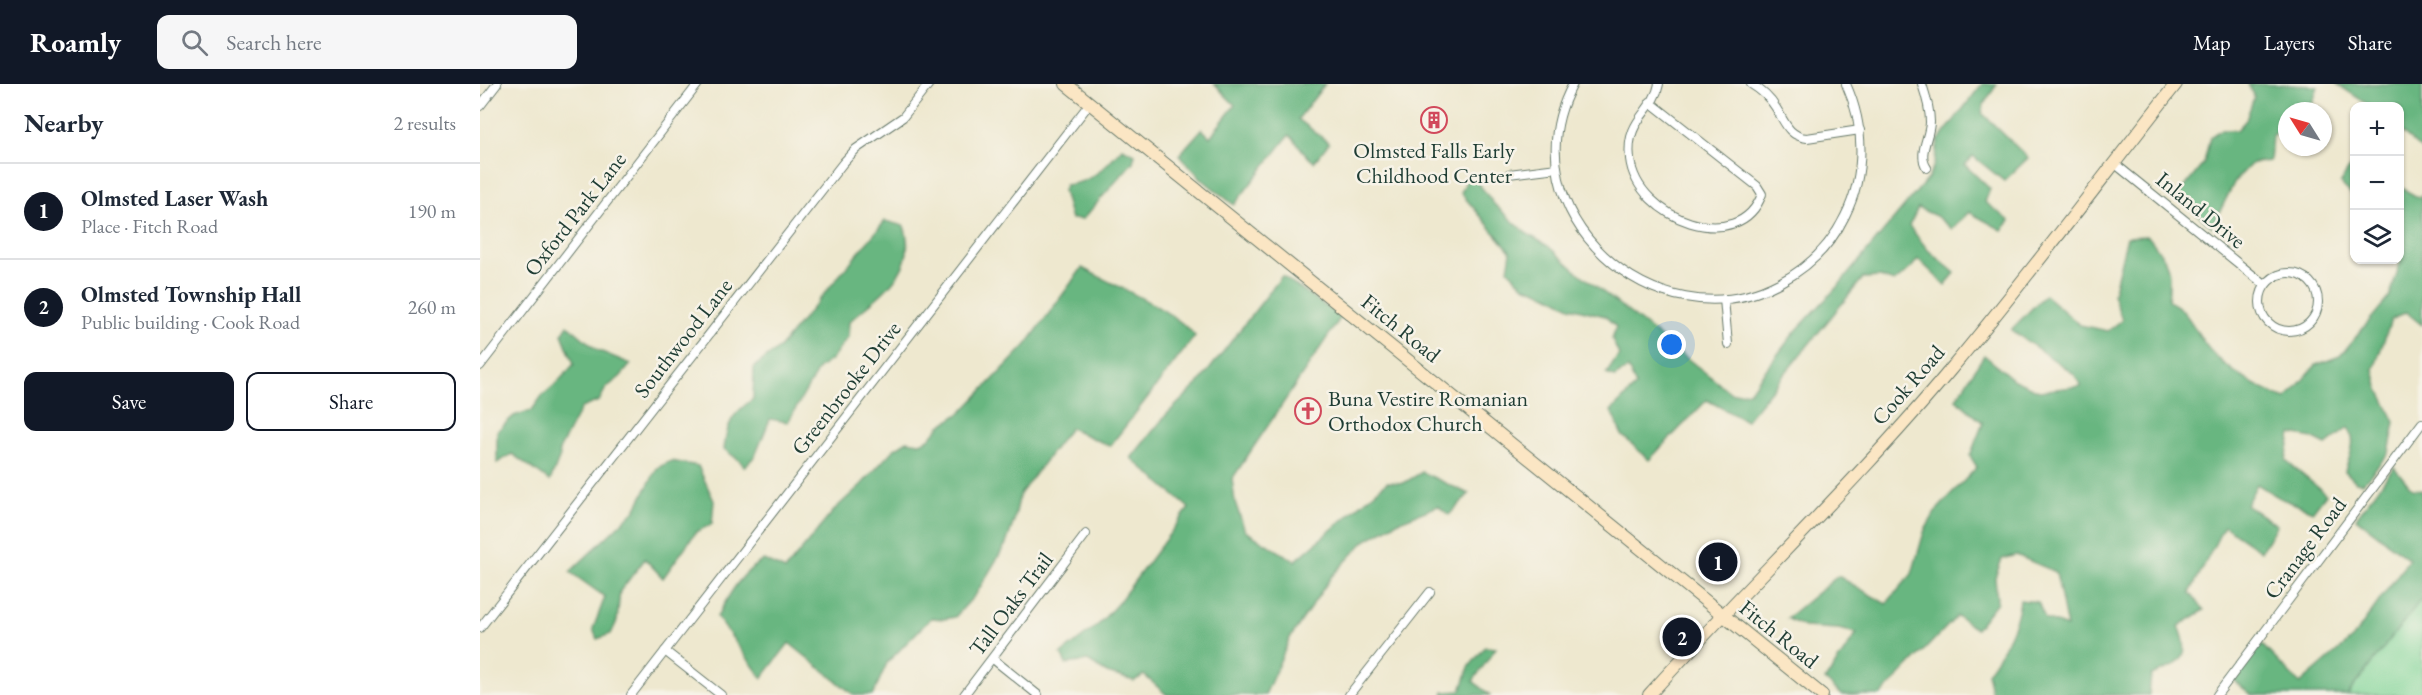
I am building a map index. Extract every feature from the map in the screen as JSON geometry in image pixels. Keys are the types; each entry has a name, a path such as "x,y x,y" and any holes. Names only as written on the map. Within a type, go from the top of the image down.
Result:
{"street":[{"path":"480,106 497,84"},
{"name":"Oxford Park Lane","path":"480,366 698,84"},
{"name":"Southwood Lane","path":"480,628 843,163 856,149 903,117 929,84"},
{"name":"Fitch Road","path":"1066,84 1822,695"},
{"path":"1573,84 1562,109 1558,129 1557,168 1563,194 1575,220 1594,246 1630,276 1655,289 1682,297 1724,299 1757,292 1782,282 1808,264 1827,244 1844,219 1856,189 1861,149 1856,110 1846,84"},
{"path":"1650,102 1752,182 1762,194 1751,212 1737,221 1723,225 1708,227 1684,222 1656,203 1640,187 1630,160 1632,133 1638,118 1650,102 1659,84"},
{"path":"1751,84 1770,99 1788,129 1798,136 1807,138 1860,130"},
{"path":"1922,84 1930,118 1928,137 1923,152 1927,168"},
{"name":"Cook Road","path":"1649,695 1721,615 1813,522 1951,370 2176,84"},
{"name":"Greenbrooke Drive","path":"631,695 1090,103"},
{"name":"Inland Drive","path":"2114,163 2265,285"},
{"path":"1509,174 1557,168"},
{"path":"2287,273 2306,278 2316,291 2318,301 2314,316 2303,327 2293,331 2277,329 2266,320 2261,311 2261,294 2265,285 2272,278 2287,273"},
{"path":"1724,299 1728,344"},
{"name":"Cranage Road","path":"2217,695 2422,423"},
{"name":"Tall Oaks Trail","path":"964,695 1086,534"},
{"path":"1349,695 1430,592"},
{"path":"665,651 721,695"},
{"path":"993,659 1038,695"}],"green space":[{"path":"1214,84 1325,84 1298,119 1329,143 1314,162 1289,135 1234,205 1203,180 1179,155 1202,129 1210,137 1235,105"},
{"path":"1982,84 1997,84 1984,104 1982,113 2028,158 2004,181 1973,156 1965,165 1990,189 1985,202 2010,221 2002,230 1969,212 1952,229 1936,216 1918,208 1909,226 1928,250 1955,273 1945,285 1918,259 1894,282 1880,277 1863,278 1746,421 1707,400 1649,460 1622,435 1611,411 1636,386 1628,368 1615,377 1606,374 1619,355 1612,339 1616,327 1605,316 1570,307 1524,286 1508,270 1511,252 1461,193 1469,175 1494,204 1526,233 1548,246 1731,393 1749,392 1794,333 1839,285 1928,178 1934,165 1938,141"},
{"path":"2248,84 2318,86 2313,102 2278,102 2278,132 2272,135 2270,161 2252,163 2235,181 2212,227 2177,197 2204,163 2210,137 2220,130 2237,130 2246,120 2254,97"},
{"path":"2337,84 2422,84 2422,150 2404,134 2404,102 2364,102"},
{"path":"1122,148 1135,154 1133,162 1083,219 1071,219 1063,191 1065,185 1083,181 1097,173"},
{"path":"2350,167 2350,193 2340,183"},
{"path":"2404,189 2419,198 2422,195 2422,325 2406,312 2391,320 2374,369 2378,387 2395,422 2389,453 2363,483 2356,482 2345,471 2352,443 2348,428 2326,445 2312,438 2291,434 2286,461 2326,494 2313,511 2280,498 2257,484 2246,505 2277,525 2261,551 2224,526 2190,593 2204,610 2179,626 2185,646 2182,659 2151,675 2149,695 1992,695 1987,673 2008,638 2016,620 2020,600 2038,602 2045,619 2067,627 2056,572 2016,555 2002,559 1995,577 1997,602 1976,629 1957,616 1881,695 1842,695 1825,680 1857,633 1838,629 1804,627 1787,618 1838,576 1886,604 1912,574 1924,532 1936,511 1977,467 1970,456 1983,423 1956,399 1984,355 2014,380 2039,391 2081,386 2074,374 2011,330 2045,295 2080,325 2108,331 2122,320 2113,294 2127,237 2148,236 2167,265 2169,272 2168,301 2181,309 2216,357 2255,385 2286,399 2316,365 2340,356 2390,296 2400,264 2404,264"},
{"path":"885,221 904,226 907,242 906,257 901,269 883,292 849,322 848,337 831,360 819,368 788,422 770,419 755,456 744,467 724,449 732,420 740,409 753,399 754,367 779,348"},
{"path":"1082,268 1174,317 1195,336 1110,446 1070,428 1020,494 1006,544 976,594 955,617 931,618 887,663 873,695 854,695 789,643 762,678 717,617 736,585 764,560 785,570 836,508 893,450 907,441 920,443 929,439 940,426 962,412 1026,345"},
{"path":"1282,276 1341,317 1232,479 1235,502 1245,531 1295,561 1387,482 1404,483 1422,472 1469,494 1449,515 1438,506 1397,522 1365,541 1331,577 1290,638 1265,695 1167,695 1144,675 1134,681 1107,673 1088,661 1066,664 1061,654 1098,625 1118,603 1189,508 1131,458 1166,415 1198,384"},
{"path":"568,325 597,350 631,364 606,388 599,401 581,408 559,450 560,456 550,481 512,454 497,463 497,431 514,416 532,410 542,396 574,364 562,334"},
{"path":"671,461 698,466 714,501 712,524 696,532 663,578 645,559 620,591 617,621 611,634 597,639 593,629 605,597 570,572 635,510 657,468"},
{"path":"2394,467 2412,489 2422,490 2422,598 2347,695 2252,695 2233,680 2261,644 2300,684 2353,638 2409,559 2356,518"},
{"path":"2422,598 2422,695 2347,695"},
{"path":"1485,647 1496,648 1473,681 1490,695 1443,695 1444,692 1461,691 1469,667"}],"place":[{"name":"Olmsted Falls Early Childhood Center","path":"1434,120"},
{"name":"Buna Vestire Romanian Orthodox Church","path":"1308,411"},
{"name":"Olmsted Laser Wash","path":"1718,562"},
{"name":"Olmsted Township Hall","path":"1682,637"}]}
